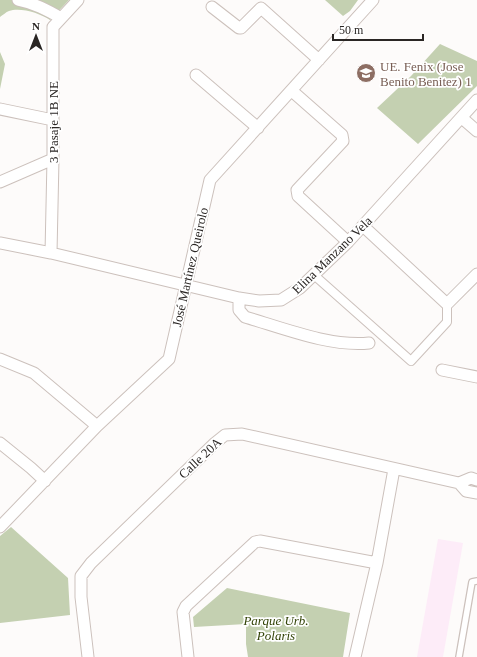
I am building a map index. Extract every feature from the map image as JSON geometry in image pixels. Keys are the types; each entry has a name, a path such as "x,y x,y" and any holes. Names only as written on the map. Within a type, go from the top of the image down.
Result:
{"street":[{"path":"18,0 44,8 62,18"},
{"name":"3 Pasaje 1B NE","path":"51,253 53,27 78,0"},
{"name":"José Martínez Queirolo","path":"0,527 97,426 169,359 210,180 373,0"},
{"path":"212,6 239,28 241,28 263,4 320,60"},
{"path":"196,75 258,128"},
{"path":"292,91 342,135 343,141 297,190 298,196 348,242"},
{"name":"Elina Manzano Vela","path":"0,243 51,253 239,298 259,301 282,300 300,288 348,242 477,100"},
{"path":"0,109 53,120"},
{"path":"462,118 477,130"},
{"path":"0,182 53,159"},
{"path":"363,226 447,304"},
{"path":"314,275 411,361 447,322 447,304 477,274"},
{"path":"239,298 239,310 245,317 331,342 355,344 369,343"},
{"path":"0,359 34,373 97,426"},
{"path":"442,370 477,377"},
{"name":"Calle 20A","path":"88,657 81,597 81,576 91,563 225,435 242,434 459,483 470,478 477,480"},
{"path":"0,443 45,481"},
{"path":"356,657 377,563 394,469"},
{"name":"Calle 20A","path":"459,483 466,491 477,494"},
{"path":"188,657 183,612 186,606 255,542 260,541 377,563"}],"lane":[{"path":"459,657 472,582 477,581"}],"shaded area":[{"path":"438,539 463,543 443,657 417,657"}],"green space":[{"path":"0,0 69,0 50,20 36,13 24,10 9,11 0,17"},
{"path":"325,0 358,0 350,11 343,16"},
{"path":"440,44 477,61 477,86 418,144 377,108 411,76"},
{"path":"0,52 5,64 0,89"},
{"path":"11,527 68,578 70,615 0,623 0,536"},
{"name":"Parque Urb. Polaris","path":"227,588 350,613 343,657 248,657 246,644 246,624 194,627 193,617"}],"place":[{"name":"UE. Fenix (Jose Benito Benitez) 1","path":"366,73"}]}
